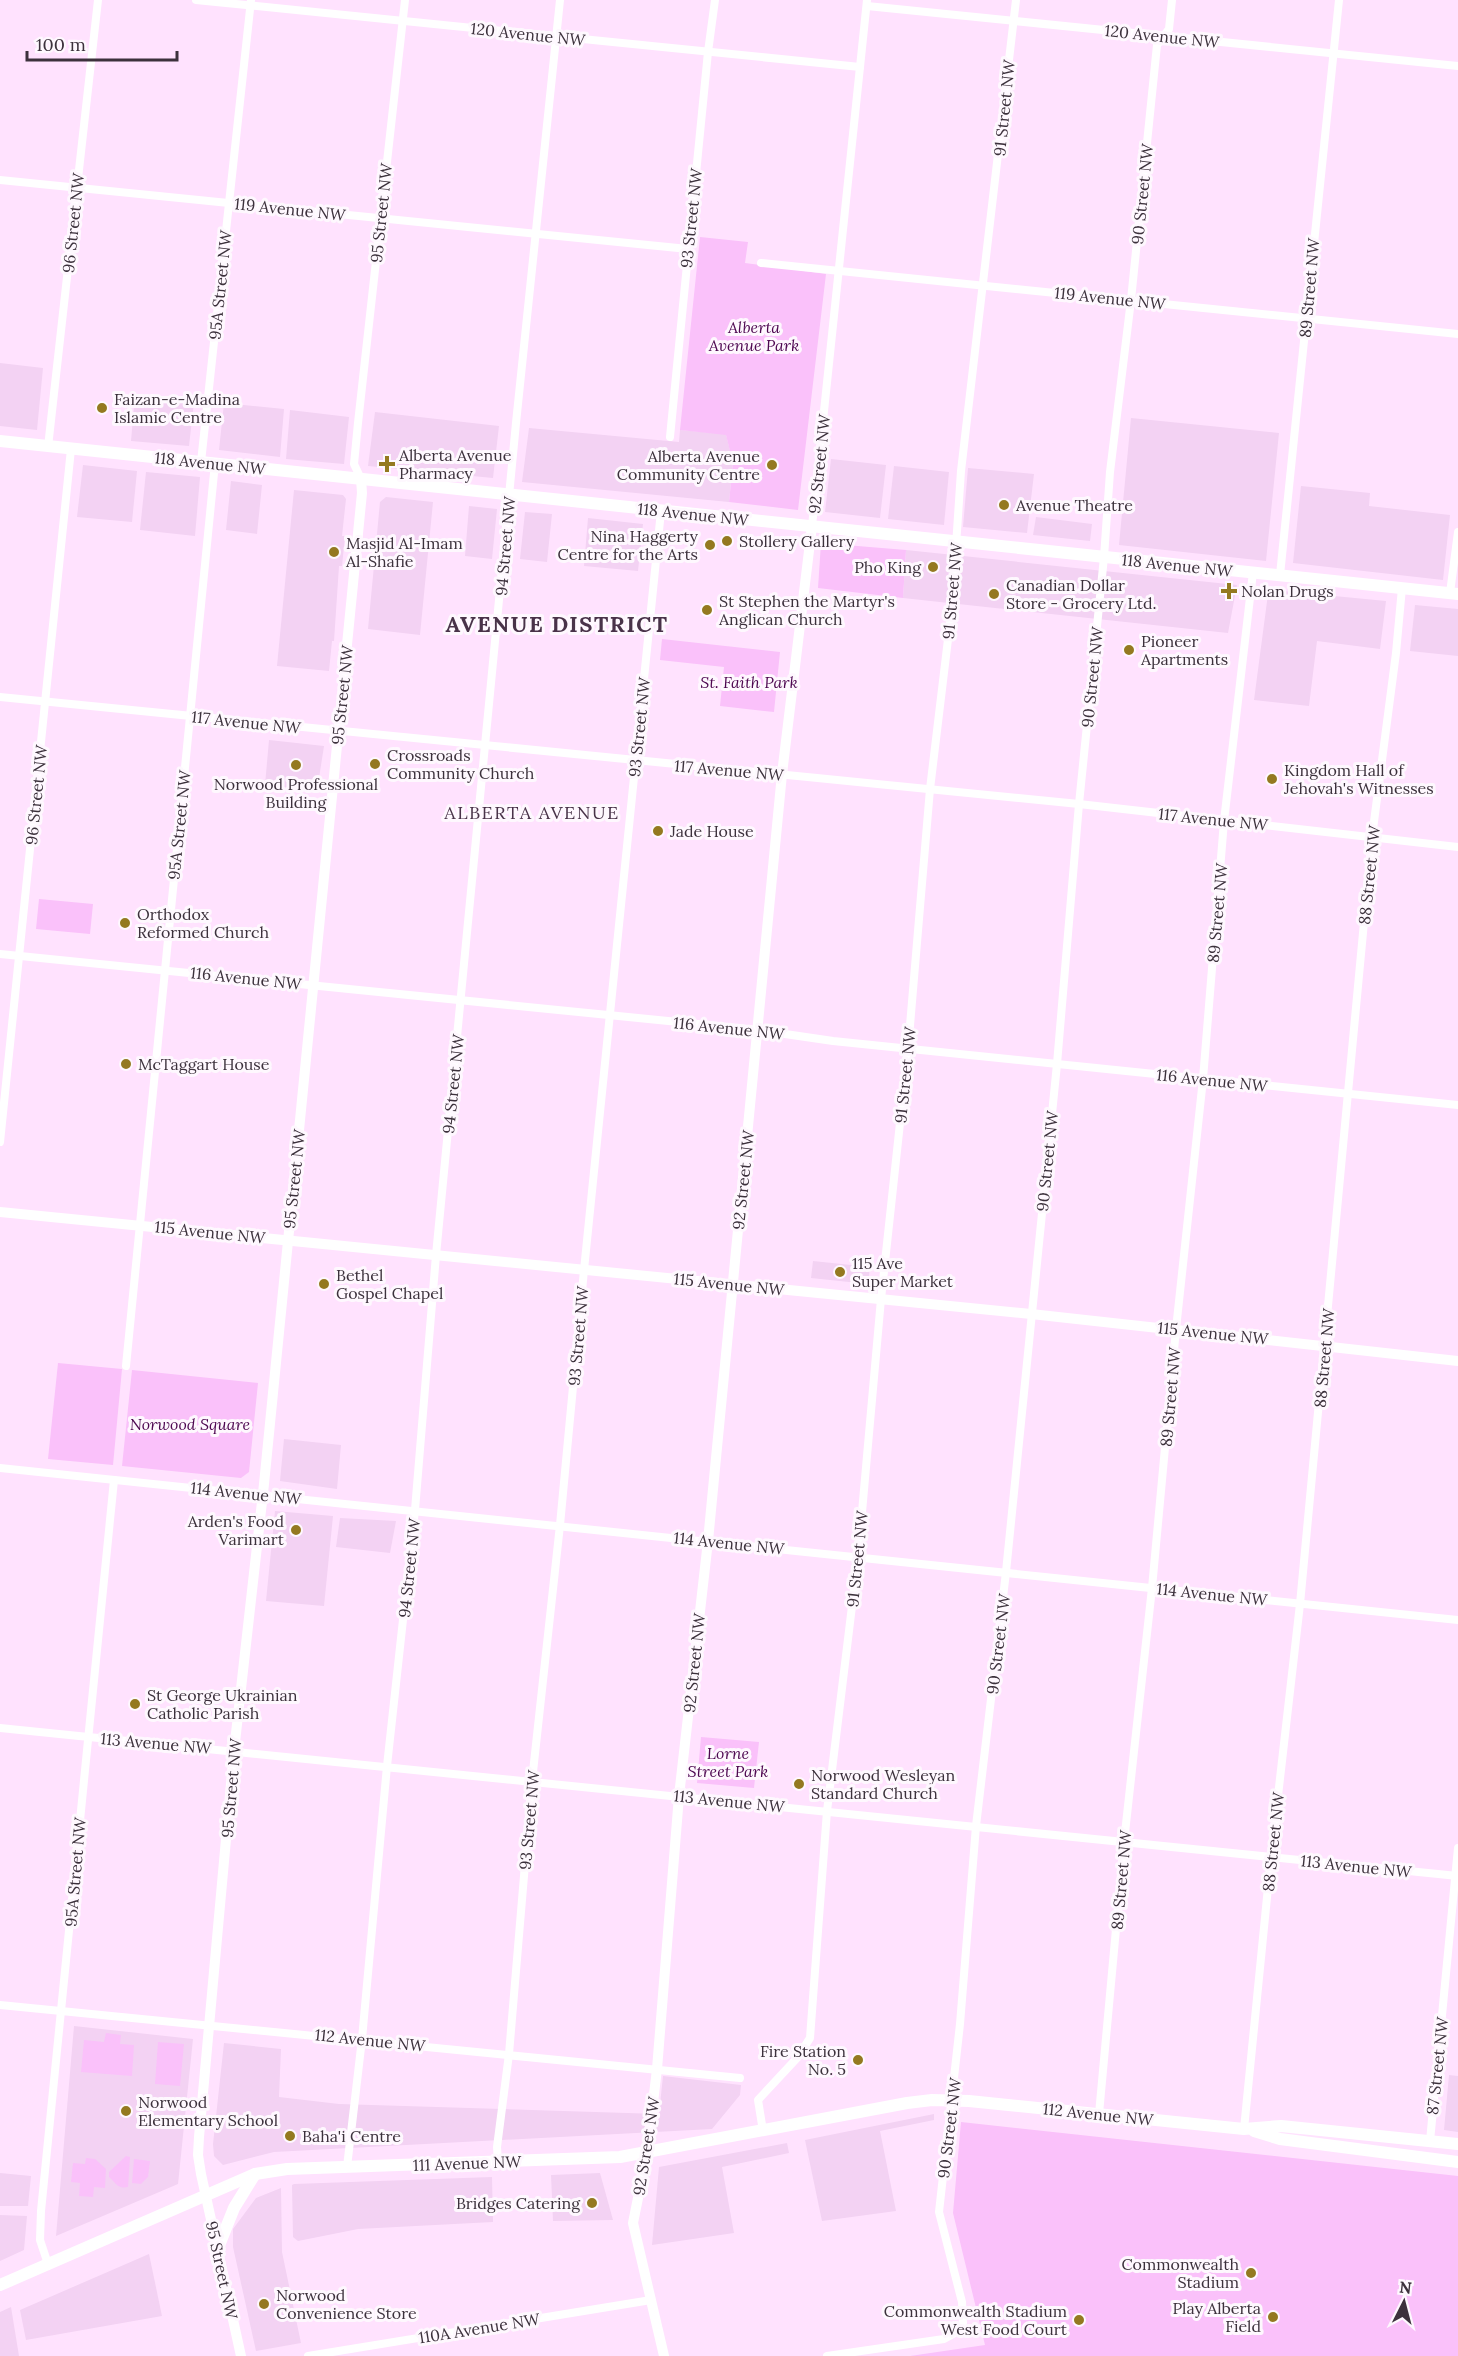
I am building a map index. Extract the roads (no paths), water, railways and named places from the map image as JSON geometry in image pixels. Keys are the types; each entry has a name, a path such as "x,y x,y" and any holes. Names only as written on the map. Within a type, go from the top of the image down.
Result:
{"main road":[{"name":"118 Avenue NW","path":"0,441 1454,594"},
{"name":"111 Avenue NW","path":"0,2285 255,2174 287,2169 621,2157 907,2103 952,2100"},
{"name":"112 Avenue NW","path":"952,2100 1244,2128 1281,2126 1458,2144"},
{"name":"112 Avenue NW","path":"1244,2128 1280,2139 1458,2162"},
{"path":"218,2248 234,2208 255,2174"}],"street":[{"name":"96 Street NW","path":"48,447 98,0"},
{"name":"120 Avenue NW","path":"196,0 251,3 403,21 860,67"},
{"name":"95 Street NW","path":"241,2356 198,2155 234,1750 263,1495 362,493 361,479 354,464 405,0"},
{"name":"94 Street NW","path":"347,2167 415,1510 436,1255 560,0"},
{"name":"93 Street NW","path":"670,437 715,0"},
{"name":"91 Street NW","path":"764,2131 758,2100 798,2057 810,2038 826,1811 858,1557 881,1299 908,1049 930,789 952,606 962,471 1016,0"},
{"name":"90 Street NW","path":"827,2356 944,2339 953,2334 963,2323 962,2302 939,2212 952,2100 976,1827 1006,1572 1057,1064 1110,472 1131,300 1156,45 1169,29 1172,0"},
{"name":"89 Street NW","path":"1280,575 1339,0"},
{"name":"95A Street NW","path":"201,462 251,3"},
{"name":"120 Avenue NW","path":"867,3 1163,37 1458,66"},
{"name":"92 Street NW","path":"664,2356 633,2223 647,2153 657,2069 679,1796 708,1541 782,774 821,455 838,270 867,3"},
{"name":"119 Avenue NW","path":"0,180 78,184 229,203 688,249"},
{"name":"119 Avenue NW","path":"761,263 1458,334"},
{"name":"96 Street NW","path":"0,1142 70,449"},
{"name":"95A Street NW","path":"126,1366 215,463"},
{"name":"93 Street NW","path":"498,2162 498,2137 509,2054 532,1781 662,511"},
{"path":"1454,594 1458,532"},
{"name":"89 Street NW","path":"1100,2114 1124,1842 1203,1079 1224,821 1253,573"},
{"name":"88 Street NW","path":"1244,2128 1271,1857 1300,1604 1372,837 1396,653 1402,588"},
{"name":"117 Avenue NW","path":"0,697 1079,804 1458,847"},
{"name":"116 Avenue NW","path":"0,954 758,1030 833,1041 1458,1105"},
{"name":"115 Avenue NW","path":"0,1212 1031,1314 1458,1360"},
{"name":"114 Avenue NW","path":"0,1468 1458,1620"},
{"name":"95A Street NW","path":"48,2264 39,2235 114,1480"},
{"name":"113 Avenue NW","path":"0,1728 1456,1876"},
{"name":"87 Street NW","path":"1430,2141 1458,1848"},
{"name":"112 Avenue NW","path":"0,2005 740,2078"},
{"name":"110A Avenue NW","path":"308,2356 651,2300"}],"place":[{"name":"Faizan-e-Madina Islamic Centre","path":"102,408"},
{"name":"Alberta Avenue Pharmacy","path":"387,464"},
{"name":"Alberta Avenue Community Centre","path":"772,465"},
{"name":"Avenue Theatre","path":"1004,505"},
{"name":"Stollery Gallery","path":"727,541"},
{"name":"Nina Haggerty Centre for the Arts","path":"710,545"},
{"name":"Masjid Al-Imam Al-Shafie","path":"334,552"},
{"name":"Pho King","path":"933,567"},
{"name":"Nolan Drugs","path":"1229,591"},
{"name":"Canadian Dollar Store - Grocery Ltd.","path":"994,594"},
{"name":"St Stephen the Martyr's Anglican Church","path":"707,610"},
{"name":"Pioneer Apartments","path":"1129,650"},
{"name":"Crossroads Community Church","path":"375,764"},
{"name":"Norwood Professional Building","path":"296,765"},
{"name":"Kingdom Hall of Jehovah's Witnesses","path":"1272,779"},
{"name":"Jade House","path":"658,831"},
{"name":"Orthodox Reformed Church","path":"125,923"},
{"name":"McTaggart House","path":"126,1064"},
{"name":"115 Ave Super Market","path":"840,1272"},
{"name":"Bethel Gospel Chapel","path":"324,1284"},
{"name":"Arden's Food Varimart","path":"296,1530"},
{"name":"St George Ukrainian Catholic Parish","path":"135,1704"},
{"name":"Norwood Wesleyan Standard Church","path":"799,1784"},
{"name":"Fire Station No. 5","path":"858,2060"},
{"name":"Norwood Elementary School","path":"126,2111"},
{"name":"Baha'i Centre","path":"290,2136"},
{"name":"Bridges Catering","path":"592,2203"},
{"name":"Commonwealth Stadium","path":"1251,2273"},
{"name":"Norwood Convenience Store","path":"264,2304"},
{"name":"Play Alberta Field","path":"1273,2317"},
{"name":"Commonwealth Stadium West Food Court","path":"1079,2320"}],"district":[{"name":"AVENUE DISTRICT","path":"557,624"},
{"name":"ALBERTA AVENUE","path":"532,813"}],"park label":[{"name":"Alberta Avenue Park","path":"754,336"},
{"name":"St. Faith Park","path":"749,682"},
{"name":"Norwood Square","path":"190,1424"},
{"name":"Lorne Street Park","path":"728,1762"}]}
